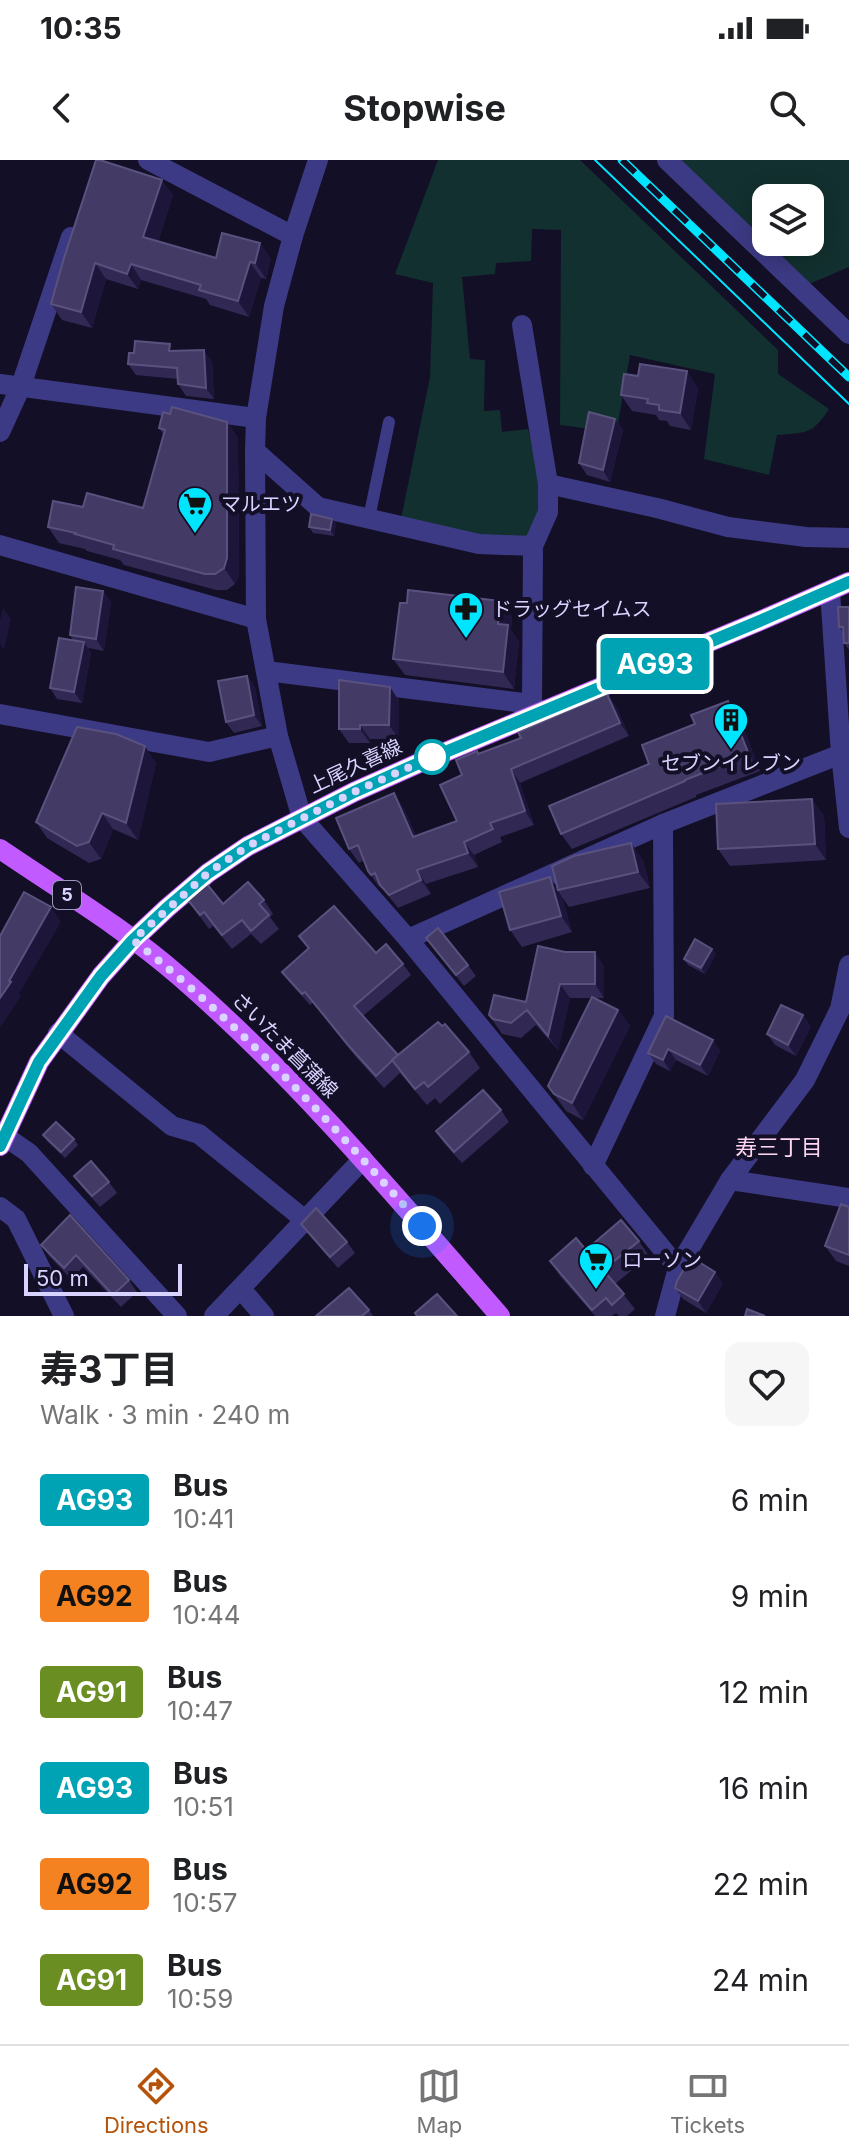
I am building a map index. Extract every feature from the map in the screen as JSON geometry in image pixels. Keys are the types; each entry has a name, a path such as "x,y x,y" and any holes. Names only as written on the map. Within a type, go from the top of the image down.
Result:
{"main road":[{"name":"上尾久喜線","path":"1,1138 39,1062 101,976 133,940 208,873 248,846 354,792 534,708 849,582"},
{"name":"さいたま菖蒲線","path":"0,849 133,940 232,1024 363,1159 500,1316"}],"street":[{"path":"148,160 293,236"},
{"path":"318,160 274,306 256,418 255,451 256,619 278,736 302,818 408,939 678,1268"},
{"path":"667,160 849,334"},
{"path":"0,432 10,385 77,220"},
{"path":"266,671 534,708 533,546 548,512 548,484 522,325"},
{"path":"10,385 256,418"},
{"path":"255,451 318,507 479,544 533,546"},
{"path":"548,484 728,527 806,537 849,538"},
{"path":"0,545 256,619"},
{"path":"830,591 849,828"},
{"path":"0,714 209,752 278,736"},
{"path":"408,939 663,824 841,754"},
{"path":"593,1166 664,1016 663,824"},
{"path":"665,1316 678,1268 730,1180 805,1080 844,1009 849,965"},
{"path":"58,1033 172,1126 199,1134 305,1220"},
{"path":"1,1138 29,1153 177,1316"},
{"path":"214,1316 363,1159"},
{"path":"730,1180 849,1198"},
{"path":"0,1207 16,1219 64,1316"},
{"path":"241,1289 264,1316"}],"lane":[{"path":"369,518 389,422"}],"green space":[{"path":"438,160 580,160 778,350 778,374 829,409 808,431 777,435 769,475 704,459 715,374 630,355 618,423 591,429 560,425 561,230 532,229 531,261 496,263 495,274 462,277 470,359 485,360 484,411 500,410 502,432 528,429 544,494 528,539 478,537 401,519 430,377 433,283 395,274"},
{"path":"678,160 849,160 849,267 809,284 779,256 824,256 824,184 752,184 752,230"}],"building":[{"path":"96,160 162,180 143,237 216,258 222,233 260,243 255,263 250,262 238,301 199,290 201,285 131,264 127,274 95,263 81,312 51,304"},
{"path":"135,341 170,344 169,351 204,350 206,388 178,384 177,368 128,364 129,353 134,353"},
{"path":"640,364 687,371 680,413 659,410 659,405 647,403 648,399 621,395 624,374 638,376"},
{"path":"172,407 227,422 227,558 224,568 215,574 205,574 113,549 114,545 48,527 53,501 83,507 87,493 143,508 165,430 159,428 163,412 170,414"},
{"path":"589,412 615,419 603,470 579,463"},
{"path":"311,514 332,519 330,530 309,527"},
{"path":"76,587 103,591 96,639 70,635"},
{"path":"408,590 501,601 498,624 508,625 503,672 393,659 400,603 407,603"},
{"path":"838,607 849,607 849,643 844,643 843,627 839,627"},
{"path":"59,638 84,642 74,692 50,688"},
{"path":"247,676 254,715 226,722 218,681"},
{"path":"339,680 390,687 389,725 339,729"},
{"path":"607,694 620,723 511,769 525,811 490,823 493,829 464,842 468,853 417,870 421,880 389,895 375,873 371,875 368,871 358,845 349,849 336,818 394,793 413,837 457,821 440,785 462,775 456,760 521,738 518,732"},
{"path":"728,701 749,755 561,834 549,806 649,764 642,745 695,724 691,715"},
{"path":"77,727 116,734 145,746 126,823 102,813 89,842 77,846 36,822"},
{"path":"812,799 815,844 718,849 716,804"},
{"path":"631,843 638,872 558,890 552,866 574,856"},
{"path":"550,877 561,916 510,930 499,892"},
{"path":"248,882 264,900 259,904 269,915 251,931 242,920 222,935 204,912 200,915 187,899 206,883 223,904"},
{"path":"24,892 51,907 0,998 0,936"},
{"path":"334,906 376,953 386,944 403,964 354,1006 398,1055 376,1076 305,992 302,994 282,972 309,948 299,936"},
{"path":"438,928 468,965 456,975 426,938"},
{"path":"695,939 712,949 701,968 684,959"},
{"path":"538,946 565,952 595,952 595,984 560,984 548,1036 527,1010 511,1023 489,1015 494,995 526,1002"},
{"path":"592,997 618,1010 572,1103 554,1094 548,1086"},
{"path":"781,1005 803,1015 788,1045 767,1034"},
{"path":"666,1016 713,1040 700,1065 668,1049 663,1060 648,1053"},
{"path":"438,1022 442,1026 445,1024 469,1052 428,1087 424,1082 415,1089 392,1060"},
{"path":"483,1090 501,1110 454,1152 436,1131"},
{"path":"56,1122 74,1139 61,1152 43,1135"},
{"path":"91,1161 109,1182 92,1196 74,1176"},
{"path":"841,1204 849,1207 849,1255 825,1246"},
{"path":"316,1208 347,1242 330,1257 301,1224"},
{"path":"70,1215 129,1280 113,1295 76,1255 64,1268 41,1245"},
{"path":"621,1220 639,1241 603,1270 624,1294 612,1305 606,1298 592,1310 550,1261 576,1238 586,1250"},
{"path":"691,1257 715,1272 698,1301 675,1288"},
{"path":"349,1288 369,1310 362,1316 316,1316"},
{"path":"437,1294 457,1316 417,1316 415,1313"},
{"path":"747,1309 765,1316 745,1316"}],"tram line":[{"path":"595,160 849,404"}],"railway":[{"path":"622,160 849,377"}],"bus line":[{"name":"AG93","path":"0,1146 39,1062 101,976 167,908 208,873 248,846 419,763 849,582"}],"place":[{"name":"マルエツ","path":"195,535"},
{"name":"ドラッグセイムス","path":"466,640"},
{"name":"セブンイレブン","path":"731,751"},
{"name":"ローソン","path":"596,1291"}],"district":[{"name":"寿三丁目","path":"779,1147"}],"route":[{"path":"422,1226 292,1083 196,991 133,940 208,873 248,846 354,792 432,757"}]}
